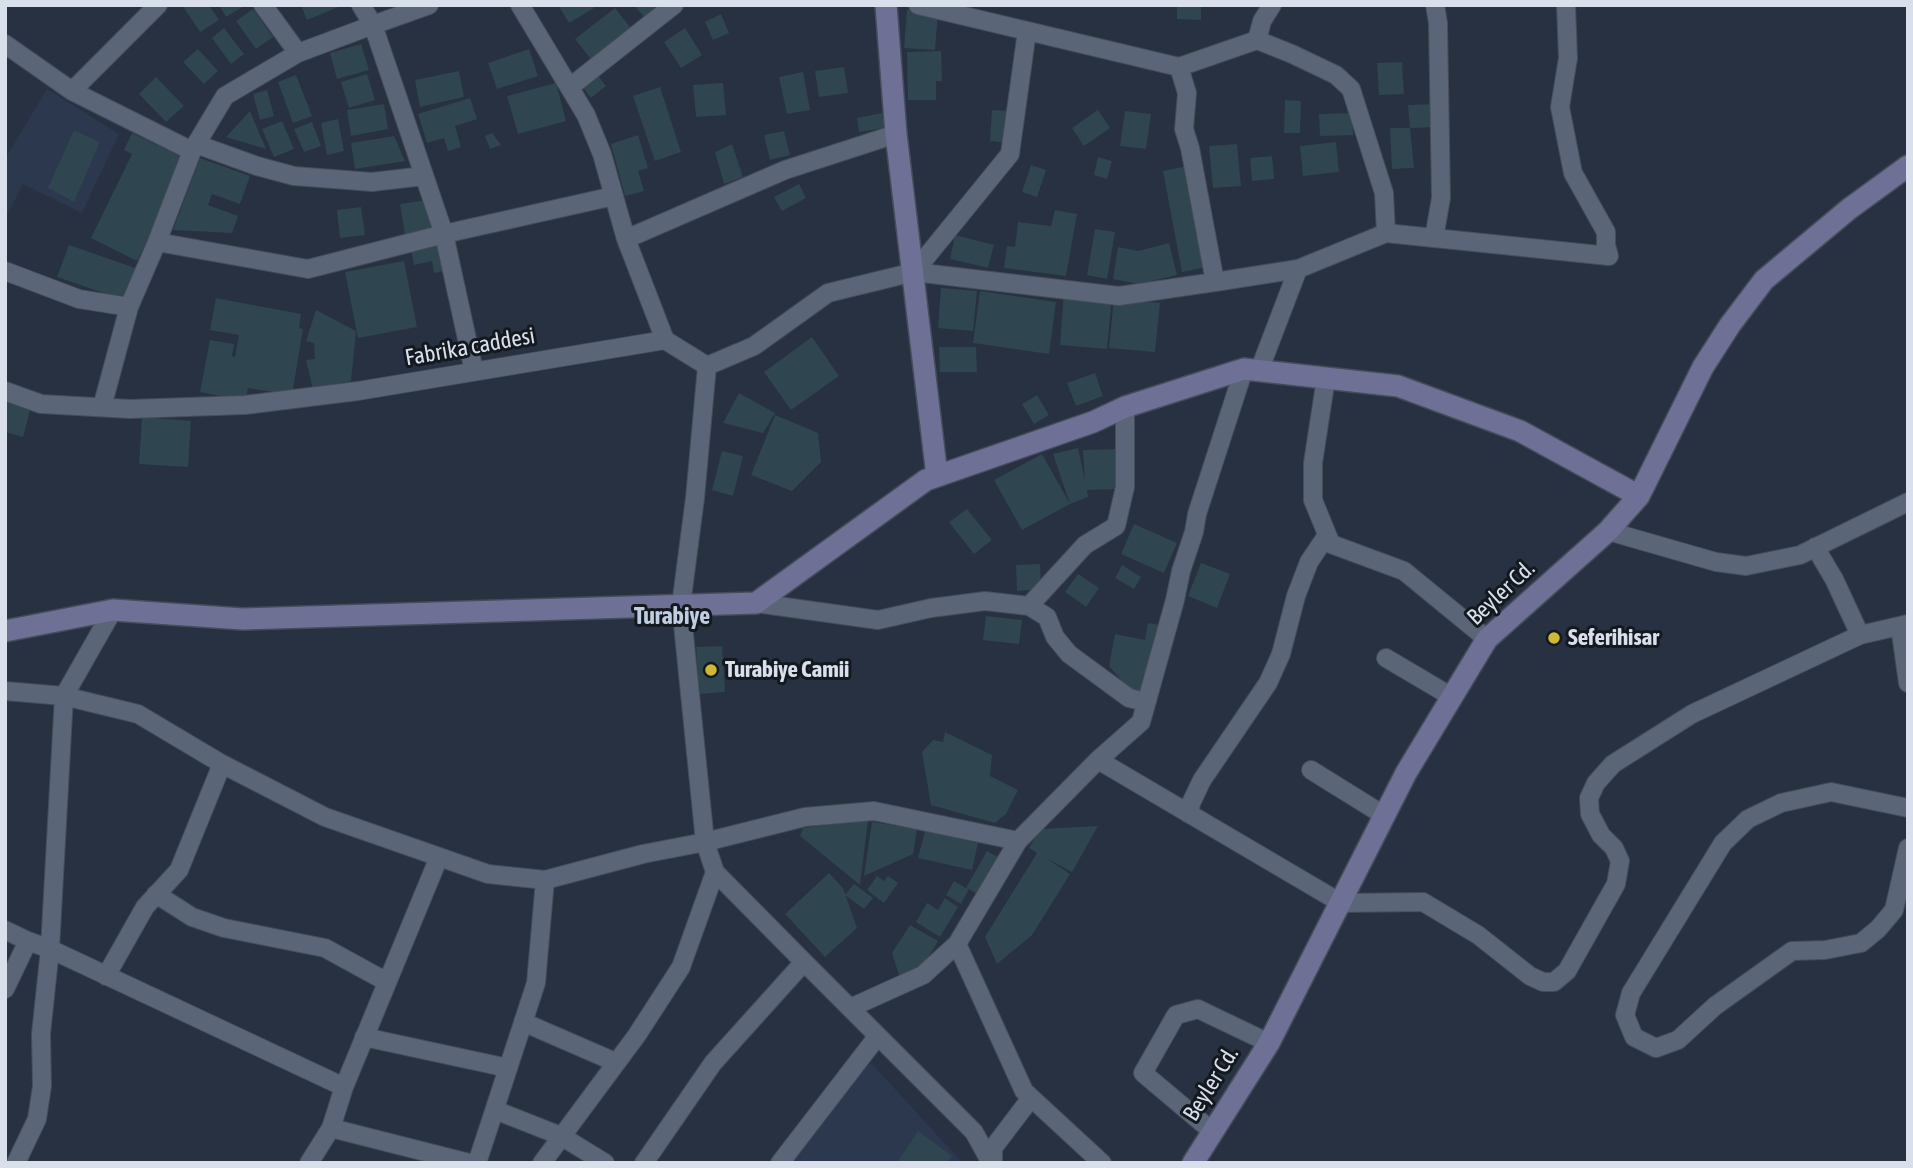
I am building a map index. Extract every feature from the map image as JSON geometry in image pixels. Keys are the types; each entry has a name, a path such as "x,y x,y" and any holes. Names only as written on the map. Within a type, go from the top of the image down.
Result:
{"street":[{"path":"72,91 158,5"},
{"path":"263,5 298,53"},
{"path":"361,5 373,25 444,234 474,371"},
{"path":"103,407 129,307 194,147 225,96 298,53 429,5"},
{"path":"520,5 586,115 602,154 626,239 665,340 707,366"},
{"path":"570,88 674,5"},
{"path":"886,5 896,134 937,476"},
{"path":"918,5 1179,67 1257,40 1323,68 1336,75 1351,89 1384,193 1386,233"},
{"path":"1257,40 1262,21 1272,5"},
{"path":"1434,238 1441,198 1438,23 1435,5"},
{"path":"707,366 754,346 828,293 914,272 1119,296 1298,270 1386,233 1609,256 1606,232 1573,173 1560,107 1569,58 1566,5"},
{"path":"914,272 1010,155 1027,31"},
{"path":"5,44 72,91 194,147 294,176 372,182 424,176"},
{"path":"1179,67 1187,93 1184,129 1190,148 1214,282"},
{"path":"626,239 785,170 896,134"},
{"name":"Beyler Cd.","path":"1193,1163 1269,1043 1406,773 1487,639 1608,531 1639,496 1703,367 1764,280 1849,209 1908,166"},
{"path":"157,242 308,270 444,234 614,196"},
{"path":"850,1008 923,975 957,944 1018,841 1098,760 1141,722 1197,514 1251,370 1298,270"},
{"path":"5,271 79,299 129,307"},
{"name":"Fabrika caddesi","path":"5,391 41,404 130,409 245,405 358,391 665,340"},
{"path":"707,366 695,498 681,604 705,842 715,872 974,1132 992,1163"},
{"path":"756,603 926,480 1093,422 1125,407 1251,370 1398,386 1520,431 1639,496"},
{"path":"1326,378 1313,463 1313,499 1331,544 1404,571 1487,639"},
{"path":"1030,606 1086,545 1116,526 1125,487 1125,407"},
{"path":"1608,531 1716,562 1746,566 1800,555 1908,502"},
{"path":"1189,814 1191,803 1208,769 1268,683 1281,654 1296,596 1309,562 1327,535"},
{"path":"1815,547 1834,579 1860,635"},
{"path":"5,631 113,610 243,619 756,603 878,620 931,608 985,601 1030,606 1047,617 1055,637 1069,654 1129,698 1146,702"},
{"path":"16,1163 37,1119 42,1086 41,1034 50,949 64,696 113,610"},
{"path":"1098,760 1341,903 1423,902 1478,934 1530,976 1543,982 1554,982 1567,971 1616,884 1620,861 1590,814 1589,798 1596,783 1613,764 1692,714 1860,635 1904,625 1908,683"},
{"path":"1386,658 1452,697"},
{"path":"5,691 64,696 138,714 222,764 325,817 488,874 545,880 643,854 705,842 805,817 874,811 1018,841"},
{"path":"106,976 145,906 179,870 222,764"},
{"path":"1311,770 1385,816"},
{"path":"1908,808 1831,792 1781,803 1748,819 1723,843 1631,993 1625,1015 1634,1037 1656,1048 1678,1040 1715,1006 1792,951 1825,950 1861,943 1878,929 1894,910 1908,848"},
{"path":"309,1163 331,1128 344,1087 439,857"},
{"path":"542,1163 637,1035 681,967 715,872"},
{"path":"477,1163 536,983 545,880"},
{"path":"156,894 192,918 224,928 325,948 387,982"},
{"path":"5,930 344,1087"},
{"path":"5,989 28,941"},
{"path":"957,944 1024,1091 1102,1163"},
{"path":"644,1163 713,1063 804,962"},
{"path":"1213,1132 1143,1073 1176,1015 1198,1009 1269,1043"},
{"path":"523,1022 615,1062"},
{"path":"365,1037 508,1068"},
{"path":"780,1163 877,1037"},
{"path":"992,1163 993,1147 1031,1098"},
{"path":"495,1110 561,1136 605,1163"},
{"path":"331,1128 469,1163"}],"shaded area":[{"path":"47,89 119,134 82,213 23,184 5,219 5,159"},
{"path":"872,1064 963,1163 789,1163 860,1067"}],"building":[{"path":"182,5 209,5 219,20 200,32"},
{"path":"219,5 246,5 226,17"},
{"path":"301,5 343,5 307,20"},
{"path":"558,5 593,5 594,8 569,23"},
{"path":"634,5 658,5 644,17"},
{"path":"1177,5 1201,5 1201,20 1177,19"},
{"path":"615,8 633,31 593,62 575,39"},
{"path":"253,9 273,37 256,49 236,21"},
{"path":"907,10 938,12 935,50 904,48"},
{"path":"721,14 729,33 713,40 705,22"},
{"path":"224,28 244,54 231,64 212,38"},
{"path":"685,28 702,55 681,68 664,42"},
{"path":"361,44 369,70 337,79 330,53"},
{"path":"198,49 218,71 204,84 183,62"},
{"path":"529,49 538,76 497,89 488,63"},
{"path":"941,51 942,81 936,81 936,100 908,100 907,52"},
{"path":"1402,62 1404,94 1379,95 1377,63"},
{"path":"844,67 848,93 819,97 815,71"},
{"path":"459,71 464,97 420,107 415,80"},
{"path":"803,72 810,110 787,114 779,77"},
{"path":"596,73 606,86 591,98 581,85"},
{"path":"367,74 375,100 349,108 341,82"},
{"path":"296,75 312,116 293,123 278,82"},
{"path":"156,77 184,106 166,122 139,94"},
{"path":"556,83 566,121 518,134 507,96"},
{"path":"723,83 726,115 696,117 693,85"},
{"path":"660,87 681,152 655,161 633,96"},
{"path":"267,90 274,116 260,120 253,94"},
{"path":"470,98 477,119 455,126 461,147 448,151 444,138 427,143 418,114"},
{"path":"1285,100 1301,101 1300,133 1284,133"},
{"path":"384,104 388,129 351,136 347,110"},
{"path":"1437,104 1438,127 1410,128 1408,105"},
{"path":"992,110 1011,111 1009,143 990,141"},
{"path":"1098,110 1110,128 1084,146 1072,128"},
{"path":"250,111 266,149 226,137"},
{"path":"1125,111 1151,114 1146,149 1120,146"},
{"path":"882,113 884,128 859,132 857,118"},
{"path":"1352,113 1353,135 1320,136 1319,114"},
{"path":"338,119 344,151 327,155 321,123"},
{"path":"282,121 294,149 274,157 262,129"},
{"path":"312,122 321,146 304,152 294,129"},
{"path":"1390,128 1410,128 1414,168 1392,169"},
{"path":"74,130 100,142 74,202 48,188"},
{"path":"784,131 790,155 770,160 764,135"},
{"path":"132,133 186,159 137,261 91,238 132,154 124,150"},
{"path":"492,133 501,145 490,149 485,136"},
{"path":"638,135 648,168 638,171 644,191 625,196 611,144"},
{"path":"394,136 405,161 355,169 351,143"},
{"path":"1336,142 1339,172 1303,176 1300,146"},
{"path":"732,144 743,177 724,184 715,152"},
{"path":"1237,144 1241,186 1213,188 1209,146"},
{"path":"1272,156 1274,179 1252,181 1250,158"},
{"path":"1098,157 1112,161 1107,179 1094,175"},
{"path":"200,158 250,176 240,204 212,194 208,205 238,216 232,233 173,230"},
{"path":"1031,165 1046,170 1037,197 1022,192"},
{"path":"1187,166 1207,267 1182,272 1163,171"},
{"path":"799,184 806,198 782,211 774,197"},
{"path":"427,200 433,231 405,235 400,204"},
{"path":"361,207 365,235 340,238 337,210"},
{"path":"1055,210 1077,214 1066,276 1004,268 1007,246 1015,247 1018,222 1051,226"},
{"path":"1095,229 1115,232 1107,279 1087,275"},
{"path":"955,235 994,245 988,268 950,259"},
{"path":"441,239 448,270 434,273 432,261 414,265 410,246"},
{"path":"1169,243 1177,275 1139,284 1113,279 1118,247 1138,251"},
{"path":"69,245 138,269 127,301 57,277"},
{"path":"404,261 417,327 358,338 345,272"},
{"path":"941,288 977,291 973,331 938,328"},
{"path":"980,291 1056,302 1049,354 973,343"},
{"path":"1064,292 1112,296 1107,349 1060,345"},
{"path":"216,298 301,314 299,328 303,329 292,395 248,388 245,401 200,392 210,340 234,344 232,356 235,357 239,335 210,330"},
{"path":"1114,298 1160,303 1155,352 1109,348"},
{"path":"316,310 356,331 351,381 313,389 306,360 315,359 314,343 306,341"},
{"path":"812,337 839,376 791,410 764,372"},
{"path":"939,347 976,347 977,372 940,372"},
{"path":"1095,373 1103,396 1076,406 1067,383"},
{"path":"739,393 775,413 763,433 723,423"},
{"path":"1037,395 1049,415 1034,424 1022,404"},
{"path":"5,400 31,407 23,437 5,432"},
{"path":"775,415 818,433 821,462 792,491 751,475"},
{"path":"142,417 191,421 188,467 139,464"},
{"path":"1078,448 1085,481 1083,450 1117,449 1120,489 1087,490 1088,497 1070,504 1053,454"},
{"path":"722,451 743,456 733,496 712,490"},
{"path":"1042,454 1070,504 1022,530 994,480"},
{"path":"967,509 992,540 974,554 949,522"},
{"path":"1134,524 1177,543 1164,573 1121,554"},
{"path":"1201,563 1230,574 1217,608 1188,596"},
{"path":"1040,564 1041,589 1017,591 1016,565"},
{"path":"1122,565 1141,577 1134,589 1115,578"},
{"path":"1078,574 1099,588 1086,607 1065,592"},
{"path":"986,616 1022,620 1019,644 983,640"},
{"path":"1148,623 1160,625 1148,691 1136,697 1109,666 1115,634 1145,640"},
{"name":"Turabiye Camii","path":"722,646 725,692 699,694 696,647"},
{"path":"945,732 992,755 990,776 1018,790 1006,814 995,823 931,805 922,752 933,740 943,742"},
{"path":"868,820 860,885 800,836 803,828"},
{"path":"872,822 917,829 913,854 864,876"},
{"path":"1098,826 1072,872 1046,858 1070,874 1032,935 997,964 985,937 1037,853 1029,848 1040,829"},
{"path":"925,831 978,843 972,870 918,858"},
{"path":"987,851 1003,860 982,897 969,889 961,904 946,895 954,881 966,888"},
{"path":"829,873 843,888 857,928 825,957 785,914"},
{"path":"877,876 884,881 888,876 898,883 884,903 867,890"},
{"path":"854,884 873,898 864,909 845,895"},
{"path":"945,898 958,907 940,937 916,922 927,903 938,910"},
{"path":"910,925 938,941 919,973 900,978 892,953"},
{"path":"918,1131 952,1156 947,1163 897,1163"}],"place":[{"name":"Seferihisar","path":"1554,638"},
{"name":"Turabiye Camii","path":"711,670"}],"district":[{"name":"Turabiye","path":"672,616"}]}
